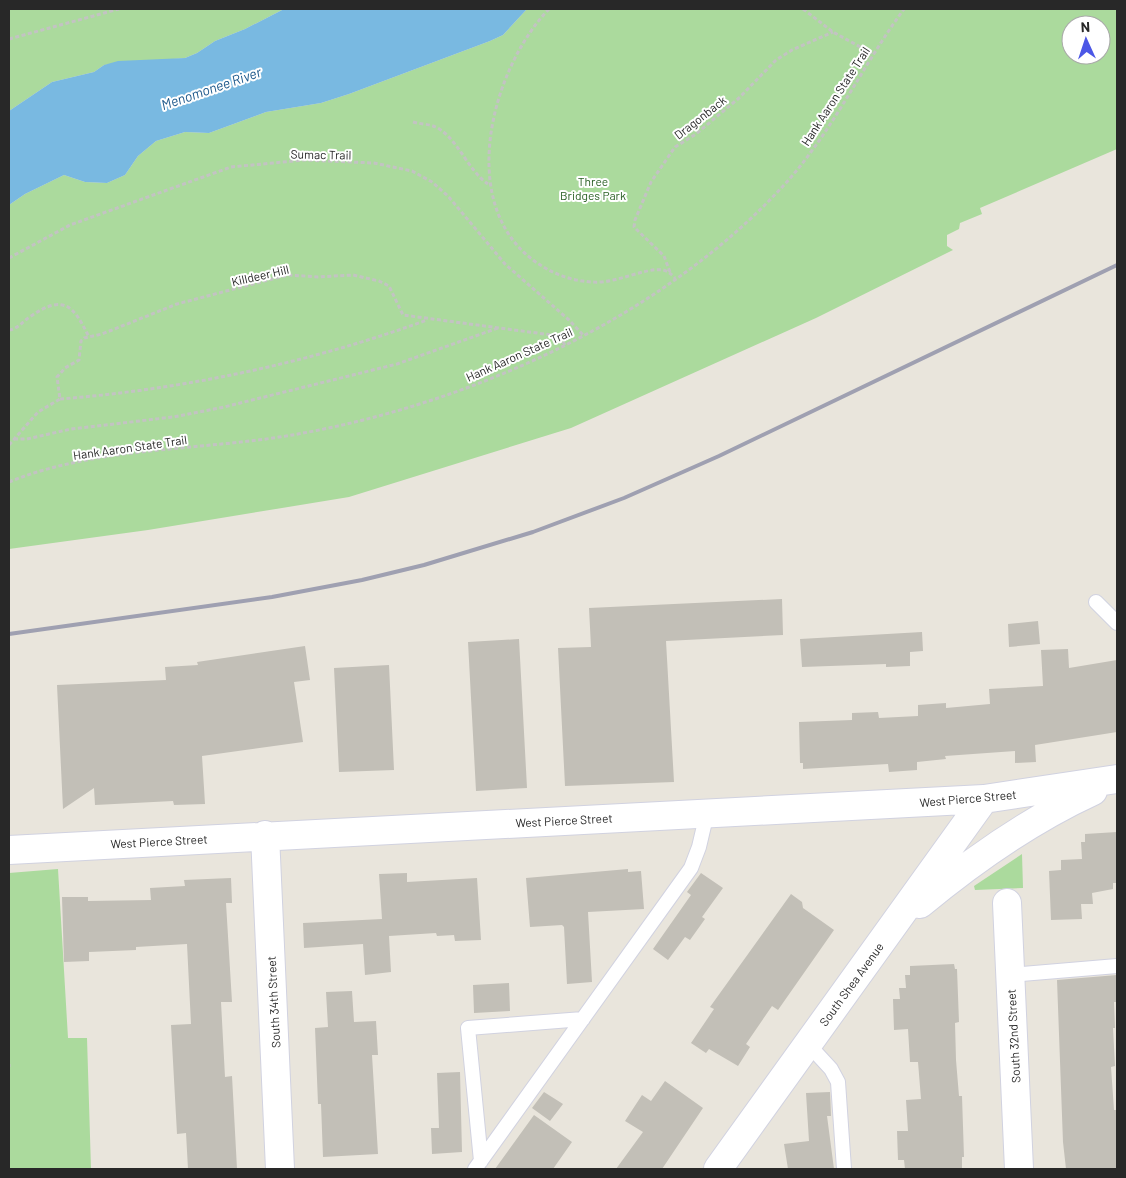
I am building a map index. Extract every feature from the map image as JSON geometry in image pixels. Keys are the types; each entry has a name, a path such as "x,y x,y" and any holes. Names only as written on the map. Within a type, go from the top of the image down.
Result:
{"street":[{"name":"West Pierce Street","path":"9,850 265,835 984,799 1117,779"},
{"path":"890,929 946,883 996,846 1052,812 1117,779"},
{"name":"South Shea Avenue","path":"718,1169 984,799"},
{"name":"South 34th Street","path":"265,835 280,1169"},
{"name":"South 32nd Street","path":"1007,903 1019,1169"}],"lane":[{"path":"1096,602 1117,623"},
{"path":"478,1165 691,868 699,847 707,813"},
{"path":"1010,975 1117,966"},
{"path":"478,1165 468,1028 583,1019"},
{"path":"808,1044 831,1069 838,1082 844,1169"}],"path":[{"path":"9,39 119,9"},
{"path":"550,9 522,45 504,81 493,122 488,184 506,229 518,246 534,261 554,273 592,282 611,281 655,270 665,270 675,278"},
{"path":"803,9 833,32 873,54"},
{"name":"Hank Aaron State Trail","path":"9,482 38,471 80,462 291,435 359,422 445,396 565,345 675,278 734,234 785,184 822,134 900,11 904,9"},
{"name":"Dragonback","path":"670,273 664,256 634,227 651,182 668,155 675,147 702,129 739,98 776,60 792,50 833,32"},
{"path":"413,122 434,126 449,137 476,174 488,184"},
{"name":"Sumac Trail","path":"9,258 70,225 231,167 304,160 374,163 412,171 432,182 448,196 505,264 569,320 583,335"},
{"name":"Killdeer Hill","path":"89,337 177,304 289,276 323,277 353,274 379,281 389,286 403,315 428,320 559,336 565,345"},
{"path":"9,330 14,329 40,311 61,305 73,308 76,312 89,337 80,341 79,360 65,368 57,377 60,399"},
{"path":"9,445 38,412 60,399 116,394 259,369 317,356 374,340 428,320"},
{"path":"14,439 27,439 71,429 173,417 224,407 397,364 499,328"}],"green space":[{"path":"9,9 284,9 245,29 215,41 197,53 185,58 104,65 94,72 52,82 9,111"},
{"name":"Three Bridges Park","path":"527,9 1117,9 1117,149 980,208 982,214 960,223 959,229 947,235 947,246 953,250 816,318 571,428 349,497 148,530 9,549 9,205 25,194 64,175 85,182 107,183 125,175 138,156 156,141 185,132 209,133 266,112 321,103 503,35"},
{"path":"1022,854 1023,888 975,890 974,886"},
{"path":"58,869 68,1038 87,1038 91,1169 9,1169 9,873"}],"water":[{"name":"Menomonee River","path":"284,9 527,9 503,35 490,41 321,103 266,112 209,133 185,132 156,141 138,156 125,175 107,183 85,182 64,175 25,194 9,205 9,111 52,82 94,72 104,65 118,61 185,58 197,53 215,41 245,29"}],"building":[{"path":"782,599 783,635 666,641 674,782 565,786 558,648 591,647 589,608"},
{"path":"1038,621 1040,644 1009,647 1008,624"},
{"path":"922,632 923,651 910,652 910,666 886,667 886,664 802,667 800,639"},
{"path":"519,639 527,788 476,791 468,642"},
{"path":"305,646 310,680 294,682 303,742 202,756 205,804 174,805 173,801 95,805 94,788 63,809 57,685 166,680 165,667 198,665 197,662"},
{"path":"1068,649 1069,668 1117,660 1117,732 1035,745 1036,762 1015,763 1015,751 945,756 946,759 917,762 917,770 889,772 888,764 803,769 803,763 800,763 799,722 852,720 852,713 878,712 879,718 918,716 918,705 946,703 946,708 990,704 989,689 1043,686 1041,650"},
{"path":"389,665 394,770 339,772 334,668"},
{"path":"1117,832 1117,883 1113,883 1113,889 1092,893 1093,904 1081,904 1082,919 1051,920 1049,871 1061,870 1061,860 1082,859 1081,842 1085,842 1085,834"},
{"path":"628,869 628,872 641,871 644,909 588,912 592,982 567,984 564,927 562,925 530,927 526,878"},
{"path":"407,873 407,882 477,878 481,940 455,941 454,935 437,936 436,933 389,936 391,972 365,975 363,944 304,948 303,923 382,919 379,874"},
{"path":"701,873 723,888 702,917 705,919 690,940 685,937 668,960 653,949 691,895 687,892"},
{"path":"231,878 232,903 226,903 232,1002 221,1002 225,1077 232,1076 237,1169 188,1169 186,1133 177,1134 171,1025 191,1024 187,944 136,947 136,950 89,952 89,961 64,962 62,897 88,897 88,901 151,900 150,888 185,886 184,880"},
{"path":"791,894 802,902 803,908 834,930 778,1010 772,1006 746,1044 750,1047 738,1066 709,1049 706,1053 691,1043 714,1009 710,1007"},
{"path":"954,964 955,969 957,969 959,1022 955,1023 956,1060 959,1096 962,1096 964,1157 962,1157 962,1169 905,1169 904,1160 898,1160 897,1131 908,1131 906,1100 921,1099 918,1062 910,1062 908,1029 894,1030 893,999 900,999 899,988 906,988 905,975 910,975 910,966"},
{"path":"1117,975 1117,1002 1114,1002 1115,1028 1113,1028 1115,1066 1111,1067 1114,1110 1117,1110 1117,1169 1066,1169 1063,1142 1057,980"},
{"path":"509,983 510,1011 474,1013 473,985"},
{"path":"352,991 354,1022 376,1021 378,1055 372,1055 378,1154 323,1157 321,1104 318,1104 315,1028 328,1027 326,992"},
{"path":"460,1072 462,1152 432,1154 431,1128 439,1128 437,1073"},
{"path":"665,1081 703,1108 662,1169 616,1169 643,1132 625,1121 642,1095 651,1101"},
{"path":"544,1092 563,1104 550,1121 532,1108"},
{"path":"830,1092 831,1116 827,1116 834,1169 788,1169 784,1144 809,1141 806,1093"},
{"path":"534,1115 572,1142 553,1169 495,1169"}],"railway":[{"path":"9,634 272,597 362,580 424,565 533,532 624,498 719,456 1117,265"}]}
